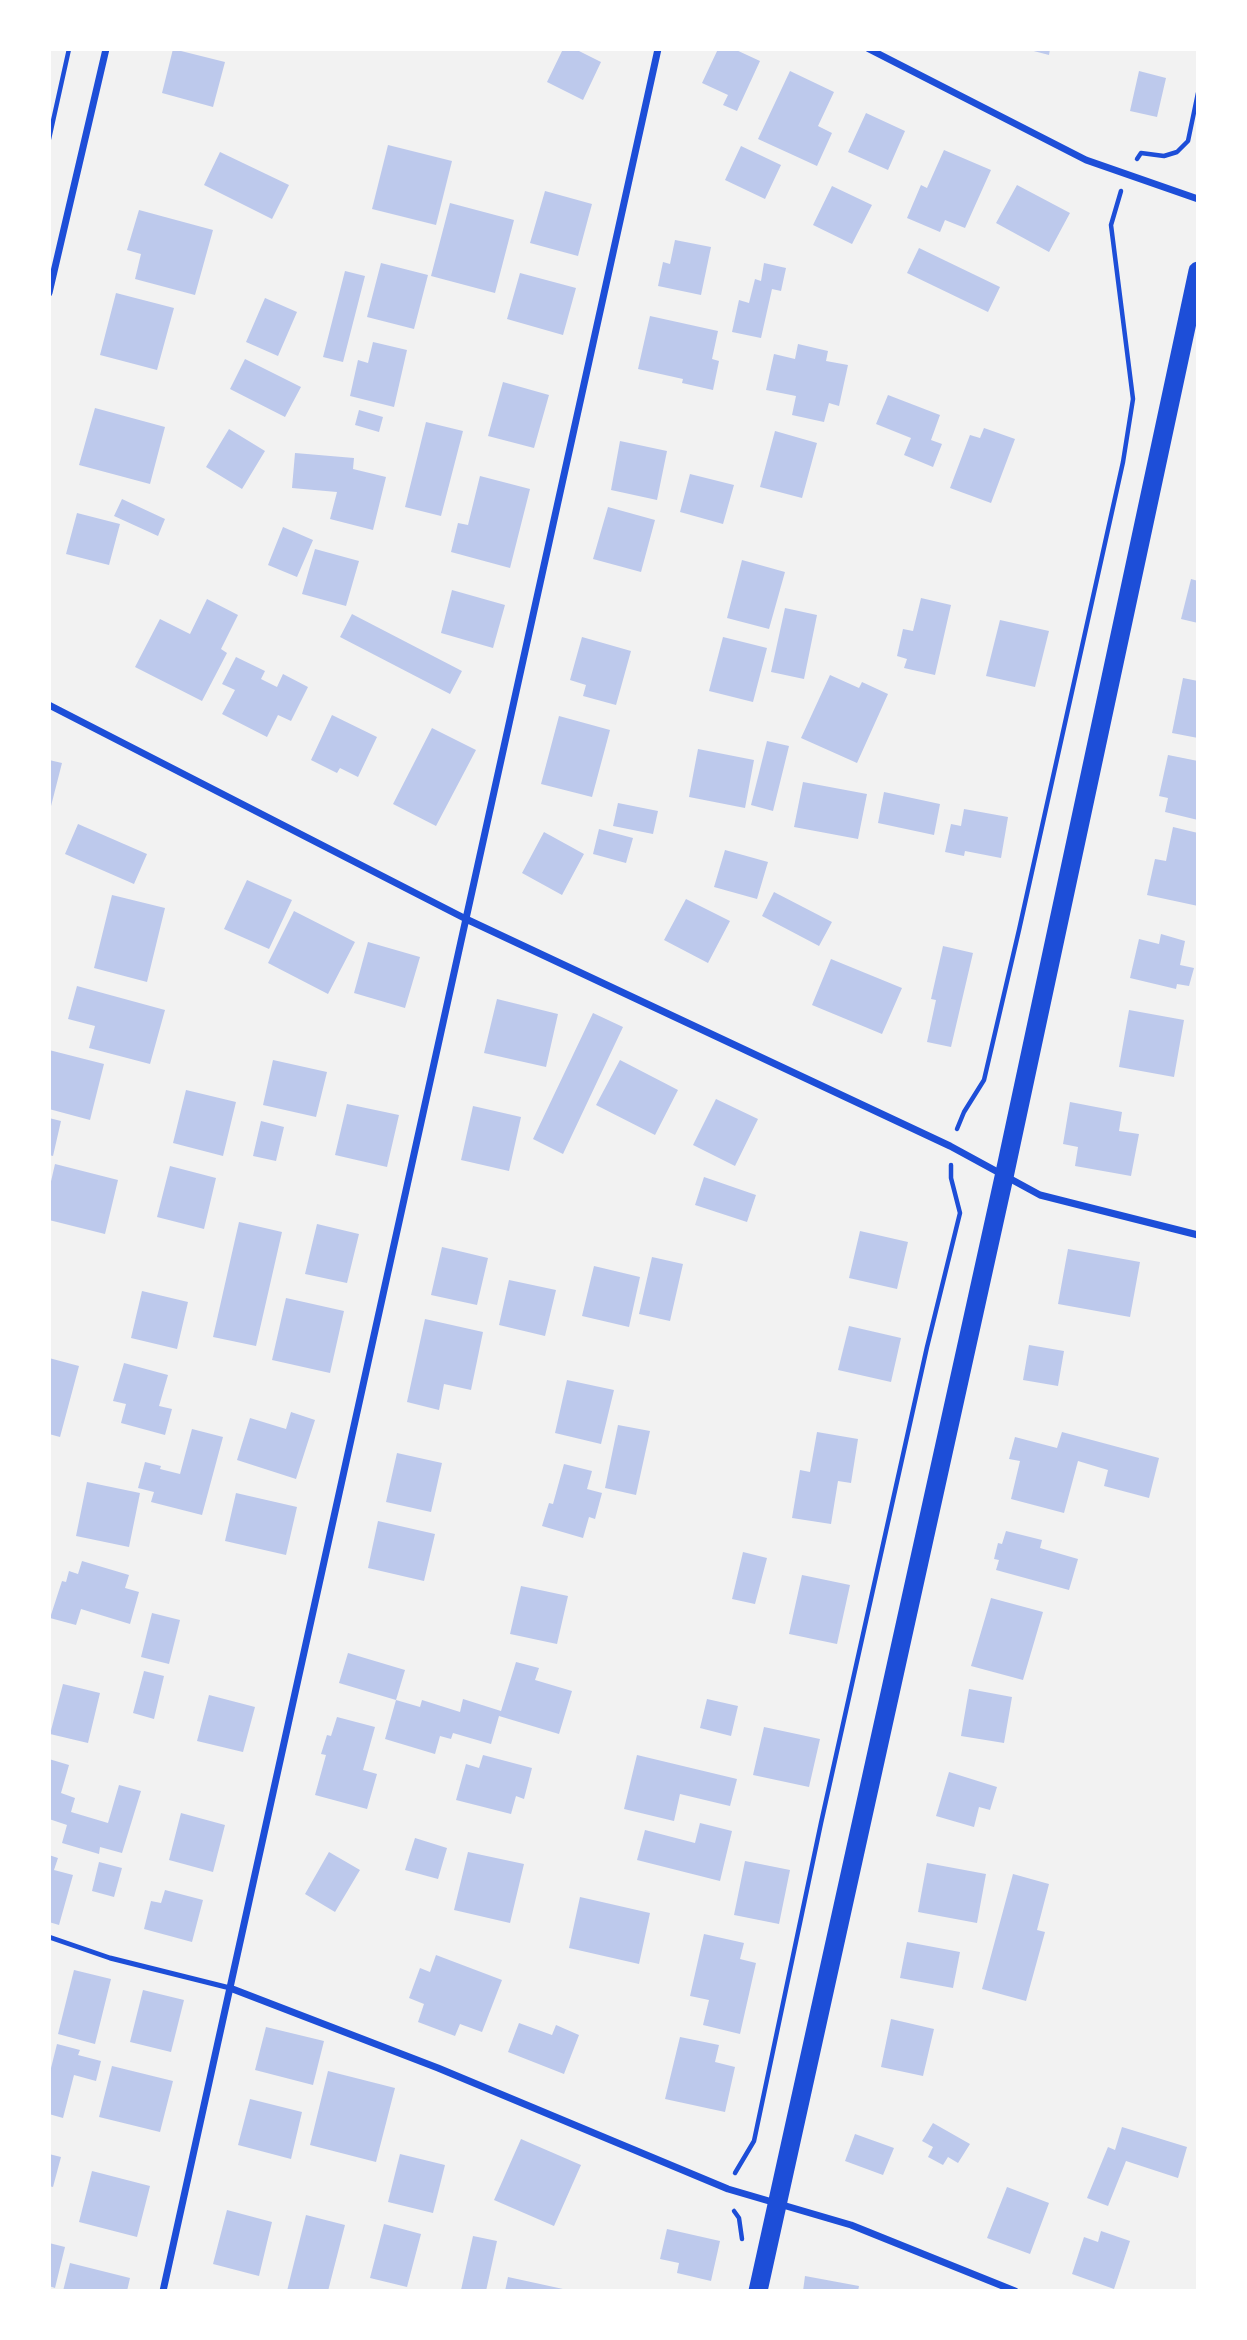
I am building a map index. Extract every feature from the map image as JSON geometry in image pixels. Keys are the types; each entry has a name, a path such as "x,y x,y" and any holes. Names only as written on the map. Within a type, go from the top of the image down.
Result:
{"highway":[{"path":"758,2291 1004,1177 1198,271"}],"street":[{"path":"49,293 106,49"},
{"path":"163,2291 657,49"},
{"path":"869,49 1086,160 1198,199"},
{"path":"49,705 466,919 950,1146 1040,1195 1198,1235"},
{"path":"230,1988 438,2068 728,2189 851,2225 1015,2291"}],"lane":[{"path":"49,1937 110,1958 230,1988"}],"path":[{"path":"49,139 69,49"},
{"path":"739,2250 743,2237 738,2218 730,2207 728,2189 737,2167 754,2141 824,1809 924,1361 960,1213 951,1178 950,1146 964,1112 984,1080 1123,462 1133,399 1111,225 1125,175 1142,153 1164,156 1177,152 1188,141 1198,93"}],"building":[{"path":"173,49 225,62 213,107 162,93"},
{"path":"563,49 575,49 601,62 583,100 547,82"},
{"path":"718,49 734,49 760,61 737,111 723,105 728,95 702,83"},
{"path":"1026,49 1050,49 1049,55"},
{"path":"790,71 834,92 818,126 832,133 817,166 758,139"},
{"path":"1139,71 1166,78 1157,117 1130,111"},
{"path":"866,113 905,131 888,170 848,152"},
{"path":"388,145 452,161 436,225 372,209"},
{"path":"741,146 781,165 765,199 725,180"},
{"path":"944,150 991,170 965,228 945,220 940,232 907,218 921,185 927,188"},
{"path":"220,152 289,185 272,219 204,185"},
{"path":"1017,185 1070,213 1049,252 996,223"},
{"path":"832,186 872,205 852,244 813,225"},
{"path":"545,191 592,204 578,256 530,243"},
{"path":"450,203 514,220 495,293 431,276"},
{"path":"139,210 213,230 195,295 135,279 141,254 127,250"},
{"path":"675,240 711,247 701,295 658,286 663,262 670,264"},
{"path":"919,248 1000,287 988,312 907,273"},
{"path":"381,263 428,275 414,329 367,317"},
{"path":"764,263 786,268 781,291 772,289 761,338 732,332 739,300 749,303 755,279 761,281"},
{"path":"345,271 365,276 343,362 323,357"},
{"path":"520,273 576,288 563,335 507,319"},
{"path":"116,293 174,308 157,370 100,355"},
{"path":"265,298 297,312 278,356 246,342"},
{"path":"650,316 718,331 712,359 719,361 713,390 682,383 683,379 638,369"},
{"path":"373,342 407,350 394,407 350,396 358,360 368,363"},
{"path":"798,344 828,351 826,361 848,365 839,406 829,403 824,422 792,415 796,396 766,390 774,354 795,359"},
{"path":"245,359 301,387 285,417 230,389"},
{"path":"503,382 549,395 534,448 488,436"},
{"path":"888,395 940,415 931,440 942,444 933,467 904,455 911,438 876,424"},
{"path":"95,408 165,427 150,484 79,465"},
{"path":"359,410 383,417 379,432 355,425"},
{"path":"426,422 463,431 441,516 405,507"},
{"path":"984,428 1015,439 991,503 950,488 970,435 980,438"},
{"path":"229,429 265,451 242,489 206,467"},
{"path":"775,431 817,443 802,498 760,487"},
{"path":"620,441 667,451 657,500 611,490"},
{"path":"295,453 354,458 353,469 386,477 373,530 330,519 337,492 292,488"},
{"path":"690,474 734,485 723,524 680,512"},
{"path":"480,476 530,489 510,568 451,552 458,523 468,525"},
{"path":"122,499 165,519 158,536 114,516"},
{"path":"608,507 655,520 641,572 593,559"},
{"path":"77,513 120,524 109,565 66,554"},
{"path":"283,527 313,540 297,577 268,565"},
{"path":"315,549 359,561 346,606 302,594"},
{"path":"742,560 785,572 769,629 727,618"},
{"path":"1191,579 1198,581 1198,623 1181,619"},
{"path":"452,590 505,605 493,648 441,633"},
{"path":"921,598 951,605 935,675 904,668 907,659 897,656 903,629 913,631"},
{"path":"207,599 238,615 221,649 227,653 202,701 135,667 160,619 190,634"},
{"path":"785,608 817,615 804,679 771,672"},
{"path":"352,614 462,671 450,694 340,637"},
{"path":"1000,620 1049,631 1035,687 986,676"},
{"path":"582,637 631,651 616,705 583,696 586,685 570,680"},
{"path":"723,637 767,648 753,702 709,691"},
{"path":"236,657 265,671 261,679 277,687 283,674 308,687 291,721 278,715 267,737 222,714 235,690 222,684"},
{"path":"830,675 859,688 862,682 888,694 857,763 801,738"},
{"path":"1183,678 1198,681 1198,738 1172,733"},
{"path":"332,715 377,737 358,777 340,768 337,773 311,760"},
{"path":"559,716 610,730 592,797 541,784"},
{"path":"432,728 476,750 436,826 393,804"},
{"path":"767,741 789,746 773,811 751,805"},
{"path":"698,749 754,760 745,808 689,797"},
{"path":"1168,755 1198,761 1198,820 1165,812 1168,798 1159,796"},
{"path":"49,760 62,763 50,810 49,810"},
{"path":"803,782 867,794 858,839 794,827"},
{"path":"884,792 940,804 934,835 878,823"},
{"path":"618,803 658,811 653,834 613,826"},
{"path":"964,809 1008,817 1001,858 965,851 964,856 945,852 951,824 961,826"},
{"path":"78,824 147,854 134,884 65,854"},
{"path":"1173,827 1198,833 1198,906 1147,895 1155,859 1166,861"},
{"path":"599,829 633,838 626,863 593,854"},
{"path":"544,832 584,854 562,895 522,873"},
{"path":"725,850 768,862 757,899 714,887"},
{"path":"247,880 292,900 269,949 224,929"},
{"path":"774,892 832,922 819,946 762,916"},
{"path":"112,895 165,908 147,982 94,968"},
{"path":"686,899 730,921 708,963 664,940"},
{"path":"294,911 355,942 328,994 268,963"},
{"path":"1161,934 1185,941 1180,965 1194,968 1189,986 1177,984 1176,989 1130,978 1139,939 1159,944"},
{"path":"368,942 420,957 405,1008 354,993"},
{"path":"943,946 973,953 951,1047 927,1042 936,1000 931,999"},
{"path":"831,959 902,988 882,1034 812,1005"},
{"path":"77,986 165,1010 150,1064 89,1048 95,1026 68,1019"},
{"path":"497,999 558,1014 546,1067 484,1053"},
{"path":"1129,1010 1184,1020 1174,1077 1119,1067"},
{"path":"593,1013 623,1027 563,1154 533,1139"},
{"path":"49,1050 104,1064 90,1120 49,1109"},
{"path":"273,1060 327,1072 316,1117 263,1105"},
{"path":"620,1060 678,1090 655,1135 596,1105"},
{"path":"186,1090 236,1102 223,1156 173,1143"},
{"path":"716,1099 758,1119 735,1166 693,1145"},
{"path":"1070,1102 1122,1112 1119,1131 1139,1134 1131,1176 1075,1166 1078,1147 1063,1144"},
{"path":"347,1104 399,1115 387,1167 335,1155"},
{"path":"473,1106 521,1117 509,1171 461,1160"},
{"path":"49,1118 61,1121 53,1156 49,1155"},
{"path":"261,1121 284,1127 276,1161 253,1156"},
{"path":"55,1164 118,1180 105,1234 49,1220 49,1190"},
{"path":"170,1166 216,1178 204,1229 157,1217"},
{"path":"704,1177 756,1195 747,1222 695,1205"},
{"path":"239,1222 282,1232 256,1346 213,1337"},
{"path":"317,1224 359,1234 347,1283 305,1274"},
{"path":"860,1231 908,1242 897,1289 849,1278"},
{"path":"442,1247 488,1258 477,1305 431,1295"},
{"path":"1068,1249 1140,1262 1130,1317 1058,1304"},
{"path":"652,1257 683,1264 670,1321 639,1314"},
{"path":"594,1266 640,1277 629,1327 582,1316"},
{"path":"509,1280 556,1290 545,1336 499,1325"},
{"path":"142,1291 188,1302 177,1349 131,1338"},
{"path":"286,1298 344,1311 330,1373 272,1360"},
{"path":"425,1319 483,1332 471,1390 444,1384 439,1410 407,1402"},
{"path":"849,1326 901,1338 891,1382 838,1370"},
{"path":"1029,1345 1064,1351 1058,1386 1023,1380"},
{"path":"49,1358 79,1366 60,1437 49,1434"},
{"path":"124,1363 168,1375 159,1406 172,1409 165,1435 121,1423 126,1404 113,1401"},
{"path":"567,1380 614,1390 601,1444 555,1433"},
{"path":"291,1412 315,1420 296,1479 237,1460 250,1418 286,1429"},
{"path":"618,1425 650,1431 636,1495 605,1488"},
{"path":"192,1429 223,1437 202,1515 151,1502 154,1492 138,1488 145,1462 180,1474"},
{"path":"817,1432 858,1439 851,1483 838,1481 831,1524 792,1518 800,1470 810,1472"},
{"path":"1062,1432 1159,1458 1149,1498 1104,1486 1108,1470 1078,1461 1064,1513 1011,1499 1020,1461 1009,1459 1015,1437 1057,1448"},
{"path":"397,1453 442,1463 431,1512 386,1502"},
{"path":"564,1464 592,1471 587,1489 602,1493 595,1519 589,1517 583,1538 542,1526 549,1503 553,1504"},
{"path":"87,1482 140,1493 129,1547 76,1536"},
{"path":"236,1493 297,1507 286,1555 225,1541"},
{"path":"378,1521 435,1534 424,1581 368,1568"},
{"path":"1006,1531 1042,1540 1040,1548 1078,1559 1069,1590 996,1570 999,1560 994,1559 998,1543 1002,1544"},
{"path":"743,1552 767,1558 755,1604 732,1599"},
{"path":"82,1561 129,1575 125,1588 139,1592 130,1624 81,1609 76,1625 50,1618 62,1581 66,1582 69,1571 78,1574"},
{"path":"802,1575 850,1585 837,1644 789,1634"},
{"path":"521,1586 568,1596 557,1644 510,1634"},
{"path":"991,1598 1043,1612 1023,1680 971,1666"},
{"path":"152,1613 180,1620 169,1664 141,1657"},
{"path":"348,1653 405,1670 396,1700 339,1683"},
{"path":"516,1662 539,1668 535,1680 572,1691 559,1734 499,1716 491,1744 453,1733 451,1739 440,1736 435,1754 385,1739 396,1700 420,1707 422,1700 460,1712 463,1699 501,1711"},
{"path":"144,1671 164,1676 154,1719 133,1713"},
{"path":"63,1684 100,1693 88,1743 50,1734"},
{"path":"969,1689 1012,1697 1004,1743 961,1736"},
{"path":"209,1695 255,1707 243,1752 197,1741"},
{"path":"707,1699 738,1706 731,1736 700,1728"},
{"path":"337,1717 375,1727 363,1770 377,1774 367,1809 315,1795 326,1755 321,1754"},
{"path":"764,1727 820,1739 809,1787 753,1775"},
{"path":"483,1755 532,1768 524,1799 516,1796 511,1814 456,1800 466,1764 479,1768"},
{"path":"637,1755 737,1779 730,1806 680,1794 674,1821 624,1809"},
{"path":"49,1759 69,1765 61,1793 75,1798 71,1812 108,1823 119,1785 141,1791 122,1853 100,1847 99,1854 62,1843 67,1825 49,1819"},
{"path":"949,1772 997,1787 990,1810 979,1807 974,1827 936,1816"},
{"path":"181,1813 225,1825 213,1872 169,1860"},
{"path":"700,1823 732,1831 720,1881 637,1860 645,1830 695,1843"},
{"path":"415,1838 447,1848 438,1879 405,1870"},
{"path":"329,1852 360,1870 335,1912 305,1894"},
{"path":"468,1852 524,1864 510,1923 454,1910"},
{"path":"49,1855 58,1858 54,1870 73,1875 59,1925 49,1922"},
{"path":"745,1861 790,1870 779,1924 734,1915"},
{"path":"99,1862 122,1868 114,1897 92,1891"},
{"path":"927,1863 986,1874 977,1923 918,1912"},
{"path":"1013,1874 1049,1884 1037,1930 1045,1932 1026,2001 982,1989"},
{"path":"165,1890 203,1900 192,1942 144,1929 151,1901 161,1903"},
{"path":"580,1897 650,1913 639,1964 569,1948"},
{"path":"704,1934 744,1943 740,1959 756,1963 740,2034 703,2025 709,2000 690,1996"},
{"path":"907,1942 960,1952 953,1988 900,1978"},
{"path":"436,1955 502,1980 482,2032 460,2024 455,2036 418,2022 424,2004 409,1998 420,1968 430,1972"},
{"path":"74,1970 111,1979 95,2044 58,2034"},
{"path":"143,1990 184,2000 171,2052 130,2042"},
{"path":"891,2019 934,2029 923,2076 881,2067"},
{"path":"519,2023 552,2035 556,2025 579,2035 564,2074 508,2052"},
{"path":"266,2027 324,2041 313,2085 255,2070"},
{"path":"680,2037 719,2045 715,2062 735,2067 725,2112 665,2099"},
{"path":"57,2044 80,2050 78,2055 101,2061 96,2081 74,2075 63,2118 49,2114 49,2076"},
{"path":"112,2066 173,2081 160,2132 99,2117"},
{"path":"328,2071 395,2088 376,2162 310,2145"},
{"path":"250,2099 302,2112 291,2159 238,2145"},
{"path":"933,2123 970,2144 958,2163 948,2157 943,2165 928,2157 933,2147 922,2141"},
{"path":"1122,2127 1187,2147 1178,2178 1126,2161 1108,2206 1087,2198 1108,2147 1115,2150"},
{"path":"855,2134 894,2148 883,2175 845,2161"},
{"path":"521,2139 581,2165 554,2226 494,2200"},
{"path":"49,2154 61,2157 53,2187 49,2186"},
{"path":"400,2154 445,2165 433,2213 388,2202"},
{"path":"92,2171 150,2186 137,2237 79,2222"},
{"path":"1007,2187 1049,2203 1030,2254 987,2238"},
{"path":"227,2210 272,2222 259,2276 213,2264"},
{"path":"306,2215 345,2225 328,2291 287,2291"},
{"path":"384,2224 421,2234 407,2287 370,2278"},
{"path":"667,2229 720,2241 711,2281 677,2273 679,2263 660,2259"},
{"path":"1101,2231 1130,2241 1114,2289 1072,2274 1084,2237 1098,2242"},
{"path":"473,2236 497,2241 486,2291 461,2290"},
{"path":"49,2243 65,2247 55,2288 49,2286"},
{"path":"70,2263 130,2278 127,2291 63,2291"},
{"path":"805,2276 859,2286 858,2291 803,2291"},
{"path":"508,2277 563,2289 505,2291"}]}
